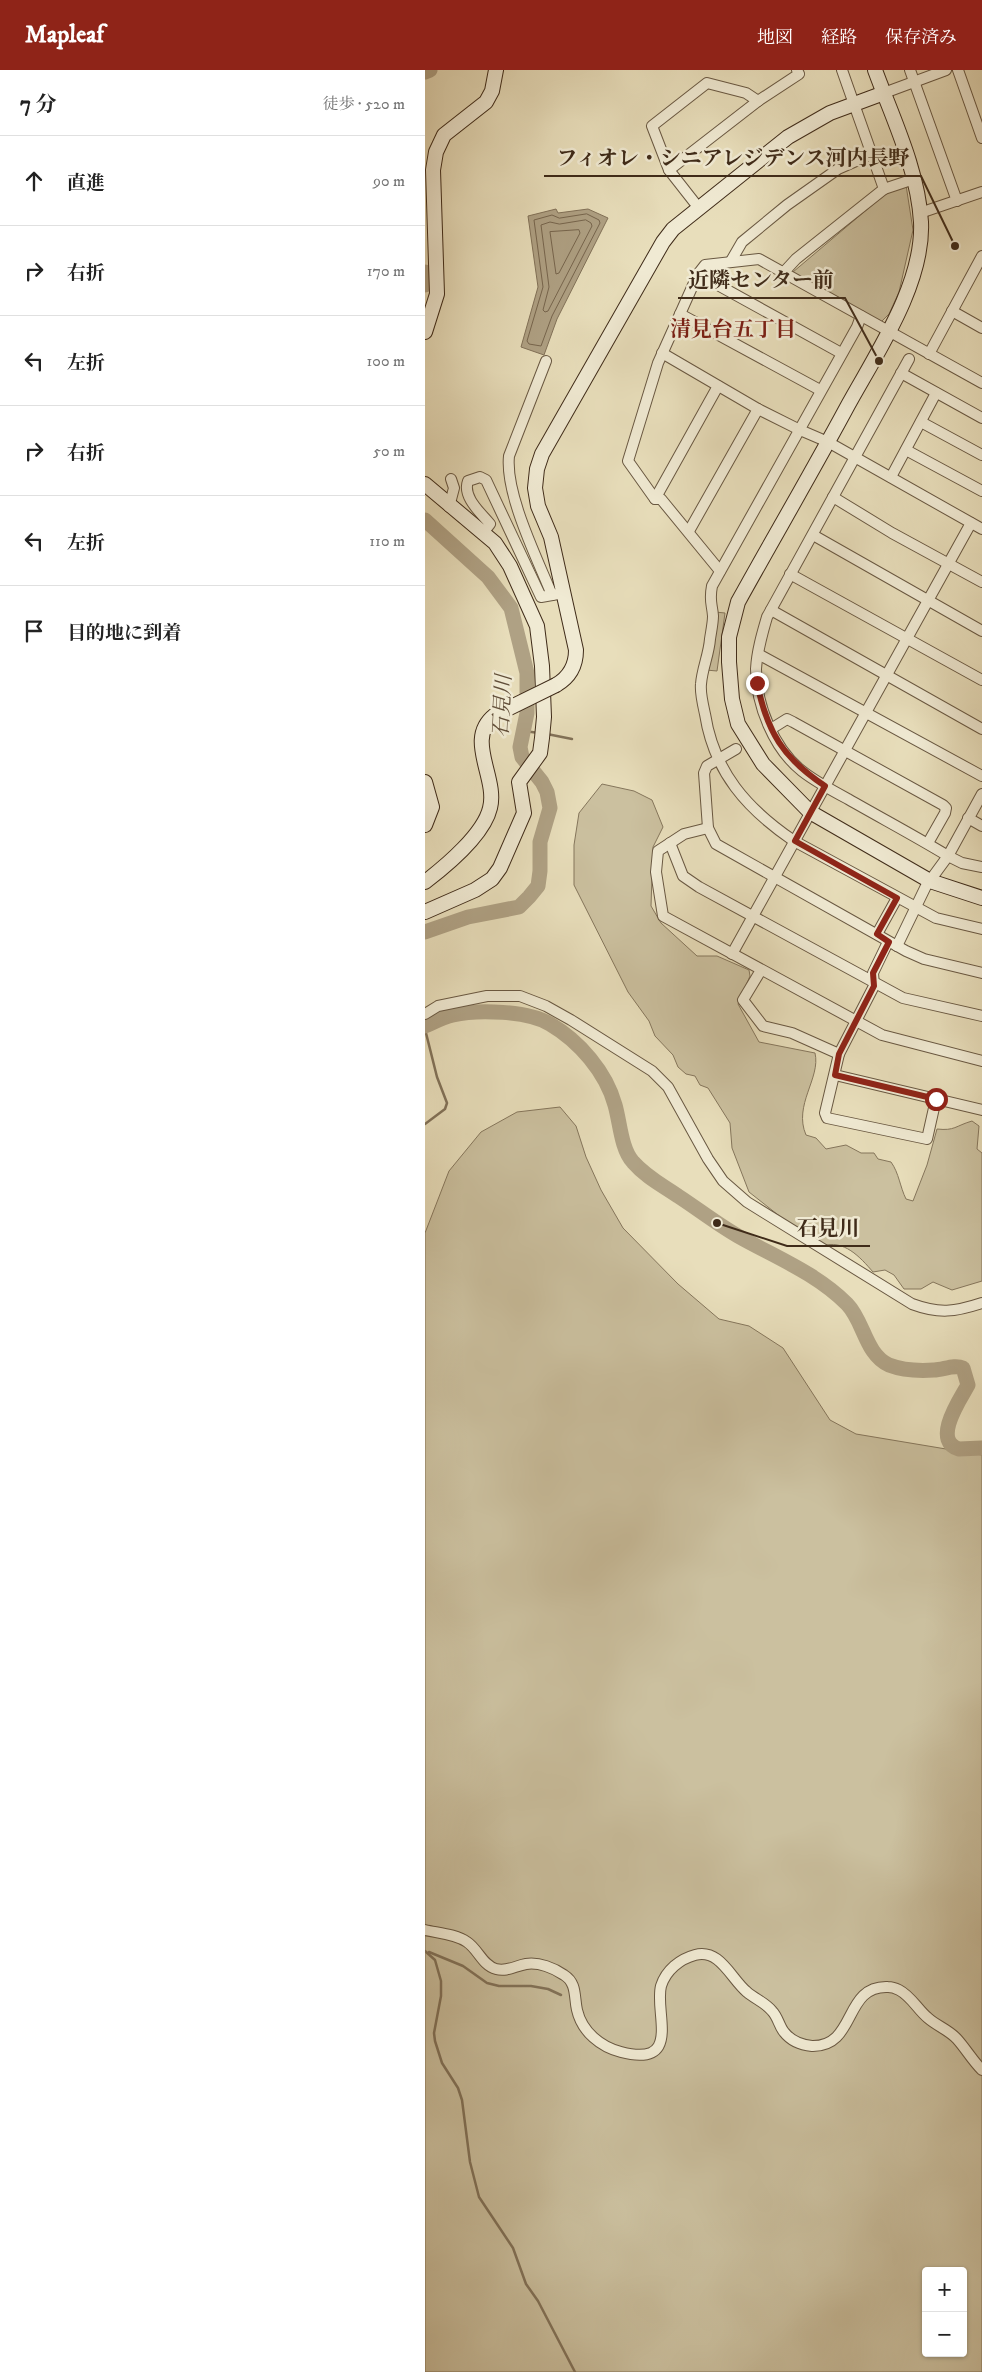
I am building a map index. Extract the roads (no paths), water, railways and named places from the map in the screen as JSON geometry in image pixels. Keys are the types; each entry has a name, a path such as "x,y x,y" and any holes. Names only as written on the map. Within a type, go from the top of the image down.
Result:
{"street":[{"path":"426,326 437,294 433,170 436,152 444,135 486,102 492,91 496,70"},
{"path":"669,170 757,101 799,74 797,70"},
{"path":"842,70 885,188"},
{"path":"875,70 911,169 920,213 921,224 913,275 889,331 738,602 729,638 732,699 738,724 763,764 810,812 930,881 982,898"},
{"path":"911,70 957,201"},
{"path":"558,594 551,537 538,506 535,488 537,469 542,454 663,242 673,229 698,207 788,137 808,124 855,103 914,80 946,70"},
{"path":"958,70 982,138"},
{"path":"698,207 669,170 652,126 707,83 747,94 757,101"},
{"path":"731,261 742,242 821,179 857,159 872,154"},
{"path":"784,272 885,188 908,181"},
{"path":"920,213 982,192"},
{"path":"929,354 953,311 978,275 982,256"},
{"path":"655,499 628,461 662,353 698,274 705,265 759,259 982,383"},
{"path":"698,274 841,353"},
{"path":"953,311 982,328"},
{"path":"680,314 820,390"},
{"path":"861,316 800,430 712,586 709,601 713,616 709,652 701,685 707,729 717,760 737,790 757,813 795,841 936,918 982,928"},
{"path":"662,353 758,409 828,442 982,529"},
{"path":"909,359 771,610 762,634 758,654 757,683 761,703 771,729 784,751 802,771 948,856 962,863 982,867"},
{"path":"425,882 481,828 490,809 491,793 481,743 481,733 486,722 495,715 556,685 570,673 576,658 574,641 558,594 516,504 507,471 509,456 546,361"},
{"path":"901,373 982,418"},
{"path":"655,499 717,386"},
{"path":"891,477 936,393"},
{"path":"689,531 758,409"},
{"path":"921,422 982,455"},
{"path":"906,450 982,490"},
{"path":"483,533 490,524 467,495 466,487 468,482 480,477 486,480 541,597 558,594"},
{"path":"449,506 453,488 451,479"},
{"path":"425,484 495,543 510,566 537,626 542,666 543,733 540,753 519,782 524,813 500,868 492,879 475,890 425,912"},
{"path":"833,497 982,582"},
{"path":"655,499 661,499 720,571"},
{"path":"732,954 927,599 971,523"},
{"path":"813,535 982,631"},
{"path":"790,574 982,680"},
{"path":"771,610 982,729"},
{"path":"758,654 982,776"},
{"path":"771,729 787,719 946,808 928,843"},
{"path":"736,749 707,766 704,773 708,828 715,844 893,944 924,959 982,973"},
{"path":"425,782 431,807 425,825"},
{"path":"936,1099 927,1139 827,1118 825,1112 839,1054 874,986 873,973 916,908 930,881 948,856 982,794"},
{"path":"968,818 982,826"},
{"path":"708,828 684,834 659,851 655,863 663,916 882,1035 982,1061"},
{"path":"671,843 683,876 689,881 903,998 982,1016"},
{"path":"877,934 897,898"},
{"path":"761,970 743,1000 763,1026 792,1033 839,1054"},
{"path":"425,1014 438,1006 487,996 520,996 546,1006 652,1071 668,1087 708,1159 723,1181 747,1202 912,1304 926,1309 958,1311 982,1303"},
{"path":"835,1075 982,1110"},
{"path":"425,1930 467,1942 493,1969 504,1971 527,1964 554,1969 566,1975 573,1983 577,2010 582,2024 602,2044 619,2052 645,2054 654,2049 661,2041 663,2030 661,1985 668,1973 684,1958 703,1954 713,1957 722,1963 746,1992 771,2009 784,2032 803,2045 827,2044 836,2038 844,2030 855,2004 875,1989 888,1987 899,1990 927,2018 956,2038 982,2070"}],"water":[{"path":"556,209 558,213 588,209 608,218 557,319 544,355 521,347 538,287 528,216"}],"waterway":[{"name":"石見川","path":"425,72 430,70"},
{"name":"石見川","path":"425,272 425,285"},
{"name":"石見川","path":"425,520 488,577 511,608 527,673 527,713 520,747 522,757 542,782 547,792 550,808 540,842 538,886 519,907 468,917 425,932"},
{"path":"524,731 539,733"},
{"path":"547,734 572,739"},
{"name":"石見川","path":"425,1026 443,1018 463,1013 503,1012 529,1016 550,1024 561,1031 590,1058 605,1081 615,1105 626,1150 629,1157 643,1172 730,1231 809,1274 835,1293 853,1311 875,1353 889,1365 917,1370 963,1368 968,1385 950,1419 948,1437 951,1444 959,1449 982,1448"},
{"path":"425,1029 437,1077 447,1103 445,1109 425,1124"},
{"path":"425,1951 435,1960 441,1981 441,1996 434,2033 435,2041 442,2063 458,2088 462,2100 470,2162 479,2197 513,2248 526,2284 538,2301 575,2372"},
{"path":"429,1952 463,1966 487,1983 499,1986 531,1986 548,1989 561,1995"}],"place":[{"name":"フィオレ・シニアレジデンス河内長野","path":"955,246"},
{"name":"近隣センター前","path":"879,361"},
{"name":"石見川","path":"717,1223"}],"district":[{"name":"清見台五丁目","path":"733,329"}]}
